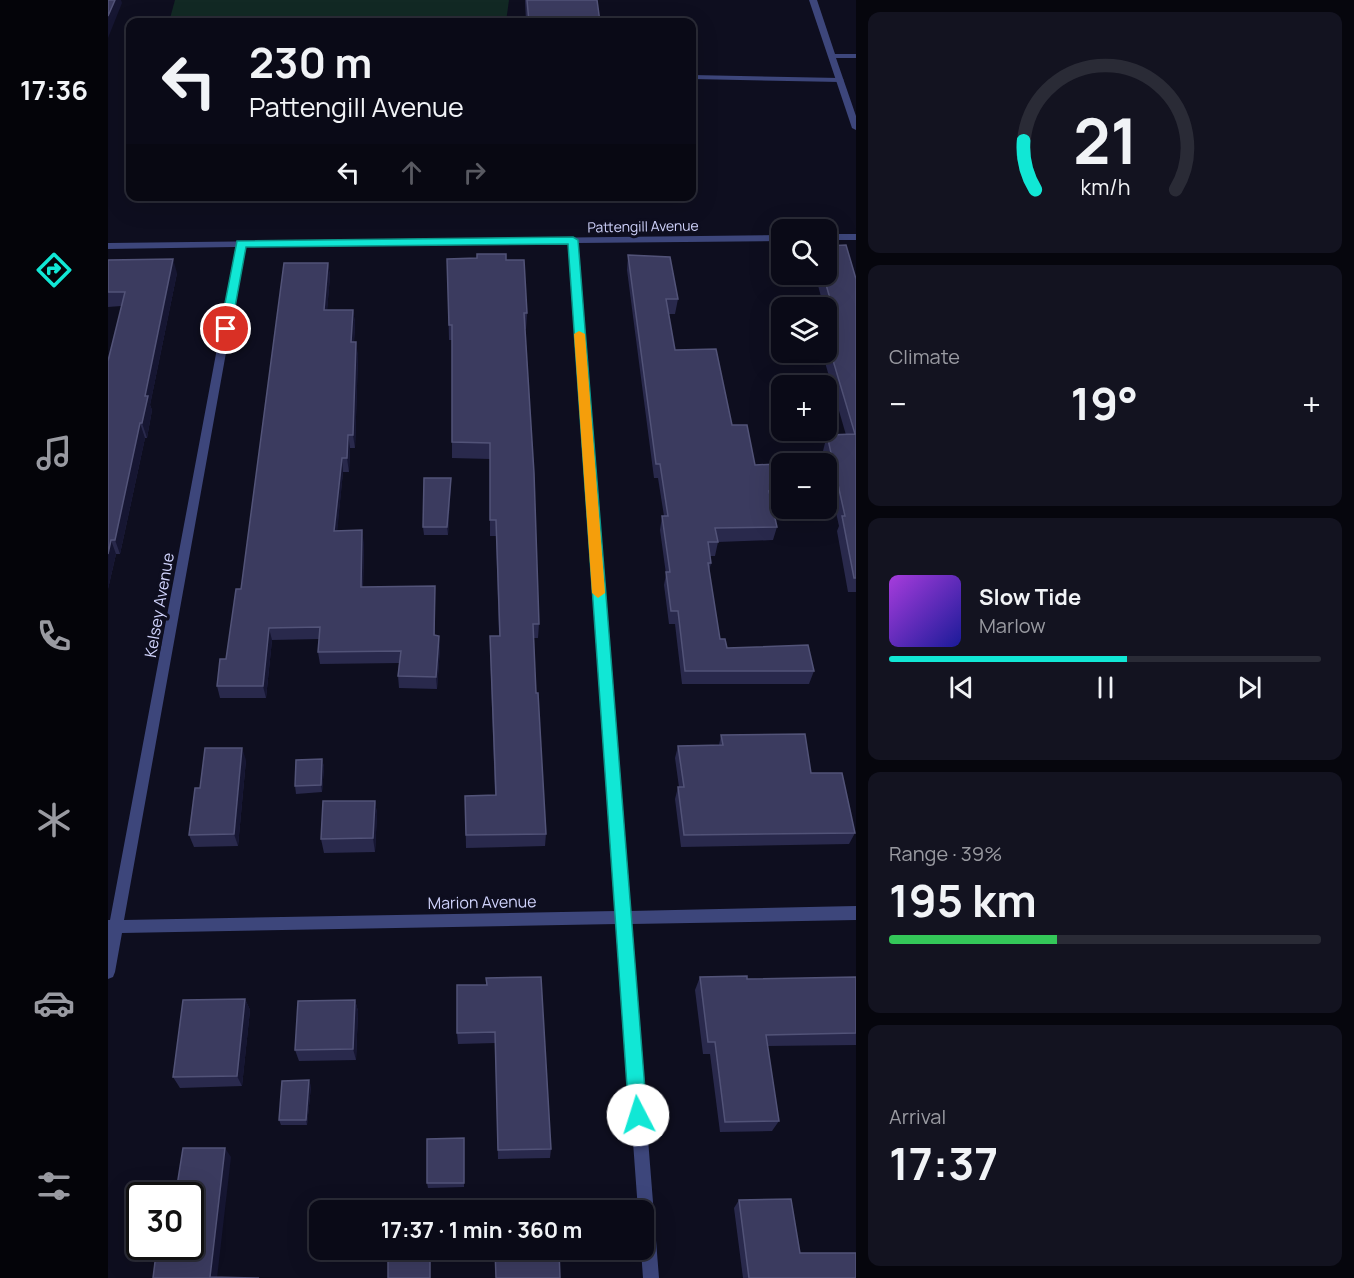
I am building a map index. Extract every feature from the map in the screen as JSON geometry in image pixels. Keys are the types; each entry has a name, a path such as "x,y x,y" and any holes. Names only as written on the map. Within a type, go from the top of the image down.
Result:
{"street":[{"path":"813,0 856,128"},
{"path":"832,56 856,56"},
{"path":"696,77 840,80"},
{"path":"837,237 856,237"},
{"name":"Pattengill Avenue","path":"108,246 771,238"},
{"path":"573,240 622,918 651,1278"},
{"name":"Kelsey Avenue","path":"108,972 112,927 241,243"},
{"name":"Marion Avenue","path":"112,927 856,913"}],"green space":[{"path":"175,0 509,0 507,18 170,18"}],"building":[{"path":"108,0 115,0 108,16"},
{"path":"527,0 597,0 599,18 529,18"},
{"path":"837,245 846,245 856,279 856,578 854,578 842,516 845,516 837,480 837,453 831,453 828,441 837,441 837,435 855,434 834,363 837,363 837,297 830,297 826,285 837,285"},
{"path":"477,254 506,254 506,260 524,260 527,313 524,313 534,473 539,624 533,624 546,834 466,835 465,796 496,795 490,636 500,636 496,520 490,520 490,443 452,442 452,325 449,325 447,259 477,258"},
{"path":"628,255 670,257 678,299 666,299 675,350 716,349 732,425 747,425 755,465 771,464 771,491 769,491 771,519 775,519 777,527 715,528 718,542 708,542 711,563 708,563 720,639 725,639 727,648 808,645 814,671 685,671 678,611 671,611 666,572 670,572 662,516 668,516 660,464 656,464"},
{"path":"173,259 145,396 148,396 115,540 111,540 108,554 108,361 125,292 108,292 108,260"},
{"path":"284,263 328,263 324,310 353,310 351,342 356,342 353,435 348,435 347,458 342,458 334,531 362,530 361,587 435,586 434,635 439,636 436,677 398,676 401,651 318,652 320,627 269,628 263,686 217,686 220,659 226,659 236,589 241,589"},
{"path":"424,478 451,478 447,527 423,527"},
{"path":"805,734 811,773 842,773 855,833 684,835 678,787 684,787 678,746 723,745 721,735"},
{"path":"205,748 242,748 234,834 189,835 195,788 200,788"},
{"path":"322,759 321,785 295,786 296,760"},
{"path":"323,801 375,801 373,838 321,839"},
{"path":"747,976 747,979 856,977 856,1033 766,1035 779,1121 725,1122 715,1042 708,1042 700,977"},
{"path":"541,977 551,1149 498,1150 495,1032 457,1033 457,985 487,985 486,978"},
{"path":"245,999 237,1076 173,1077 183,1000"},
{"path":"355,1000 353,1049 295,1050 298,1001"},
{"path":"309,1080 306,1120 279,1120 282,1081"},
{"path":"464,1138 464,1183 427,1183 427,1139"},
{"path":"183,1148 225,1148 210,1277 259,1278 153,1278 155,1260 204,1260 204,1182 178,1182"},
{"path":"791,1199 800,1253 856,1253 856,1278 749,1278 739,1200"},
{"path":"388,1260 430,1260 430,1278 388,1278"},
{"path":"495,1260 559,1260 560,1278 496,1278"}],"slow traffic":[{"path":"579,334 598,593"}],"route":[{"path":"226,329 241,243 573,240 638,1115"}]}
